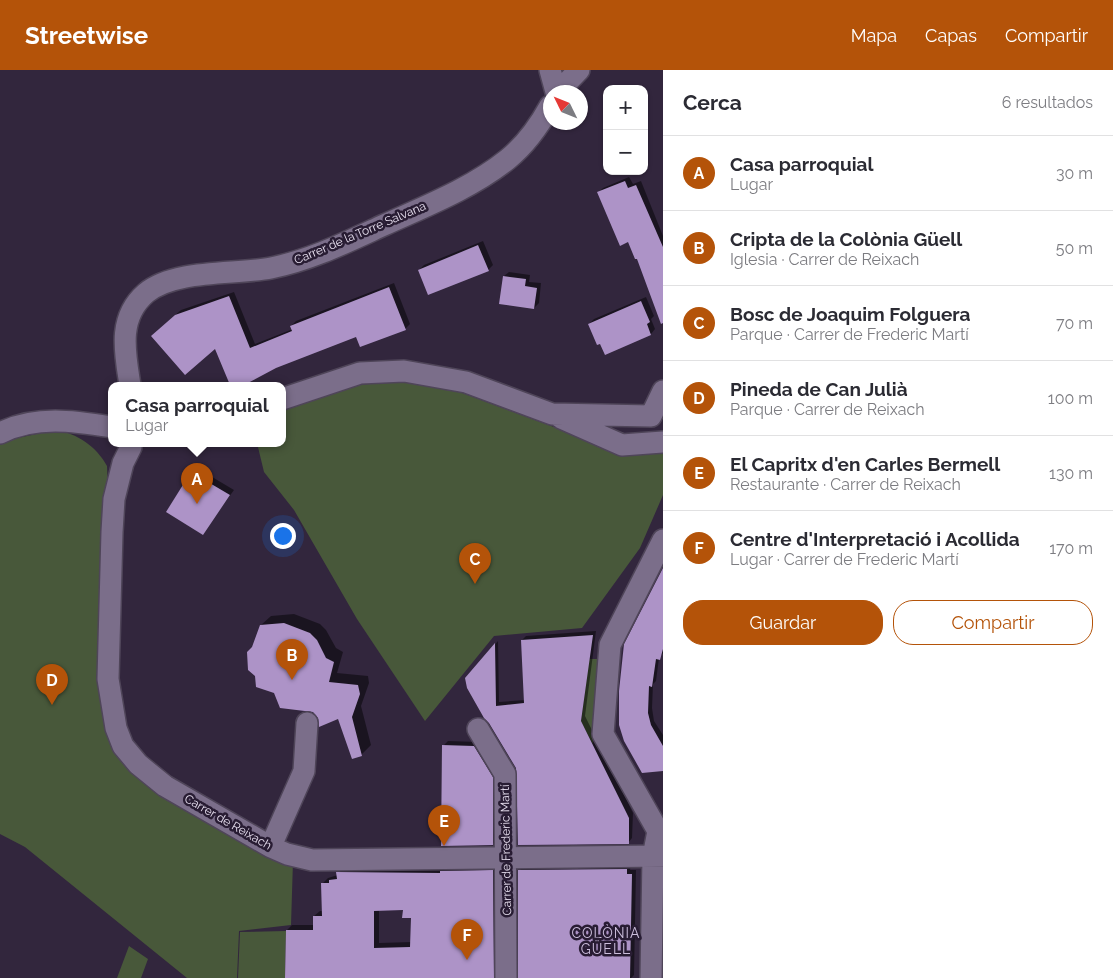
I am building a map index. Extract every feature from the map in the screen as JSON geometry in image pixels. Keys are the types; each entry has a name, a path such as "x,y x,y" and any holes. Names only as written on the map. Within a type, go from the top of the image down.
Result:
{"street":[{"path":"550,70 555,85"},
{"path":"564,85 579,70"},
{"name":"Carrer de la Torre Salvana","path":"129,382 125,362 125,330 128,320 140,300 154,288 182,278 253,270 300,261 398,219 465,187 494,169 526,141 543,116"},
{"path":"286,397 360,373 404,371 466,382 552,414 622,445 663,442"},
{"path":"552,414 651,416 663,392"},
{"path":"0,432 32,423 56,420 108,426"},
{"name":"Carrer de Reixach","path":"129,447 114,499 108,679 116,728 123,746 138,764 165,786 287,854 312,860 658,856"},
{"path":"655,966 658,831 603,734 610,645 663,540"},
{"path":"274,839 304,772 307,723"},
{"name":"Carrer de Frederic Martí","path":"478,729 505,774 506,978"}],"green space":[{"path":"420,380 441,385 624,453 663,450 663,495 640,548 582,628 494,636 425,721 357,619 294,510 264,472 258,447 286,447 286,406 344,386"},
{"path":"55,430 71,434 86,442 98,453 107,466 119,756 293,861 291,925 239,931 237,978 187,978 25,847 0,834 0,445 13,439"},
{"path":"589,659 601,659 593,744 581,722"},
{"path":"286,931 285,978 238,978 240,932"},
{"path":"129,946 148,959 141,978 117,978"}],"building":[{"path":"625,181 628,188 636,185 663,247 663,323 661,324 637,259 635,259 628,242 620,246 597,192"},
{"path":"478,245 489,271 428,295 418,270"},
{"path":"503,276 526,279 525,286 537,288 534,309 499,304"},
{"path":"389,287 406,330 360,347 356,337 276,368 250,382 229,382 215,349 185,375 151,336 175,315 229,296 250,348 292,331 290,326"},
{"path":"641,301 650,322 647,324 651,335 605,355 600,344 597,345 588,324"},
{"path":"191,472 230,495 203,535 166,512"},
{"path":"663,568 663,649 660,660 656,659 652,687 649,686 648,713 651,725 663,746 663,771 642,773 624,741 619,725 619,691 624,644"},
{"path":"284,623 310,633 317,640 326,658 334,662 329,682 358,685 360,694 352,717 362,756 352,759 338,719 319,727 318,718 313,712 280,708 274,693 256,687 255,676 248,670 247,652 252,647 260,625"},
{"path":"593,635 581,721 629,818 629,844 518,845 516,768 467,688 465,678 495,643 496,706 524,703 521,640"},
{"path":"442,745 474,746 493,777 493,845 441,846"},
{"path":"627,869 627,874 632,874 630,978 518,978 518,870"},
{"path":"493,870 494,978 285,978 286,930 313,930 313,916 322,916 321,883 329,883 329,880 337,879 336,872 440,873 440,871","holes":["403,910 402,918 411,918 410,947 374,948 374,911"]}],"place":[{"name":"Casa parroquial","path":"197,504"},
{"name":"Bosc de Joaquim Folguera","path":"475,584"},
{"name":"Cripta de la Colònia Güell","path":"292,680"},
{"name":"Pineda de Can Julià","path":"52,705"},
{"name":"El Capritx d'en Carles Bermell","path":"444,846"},
{"name":"Centre d'Interpretació i Acollida","path":"467,960"}],"district":[{"name":"COLÒNIA GÜELL","path":"606,942"}]}
